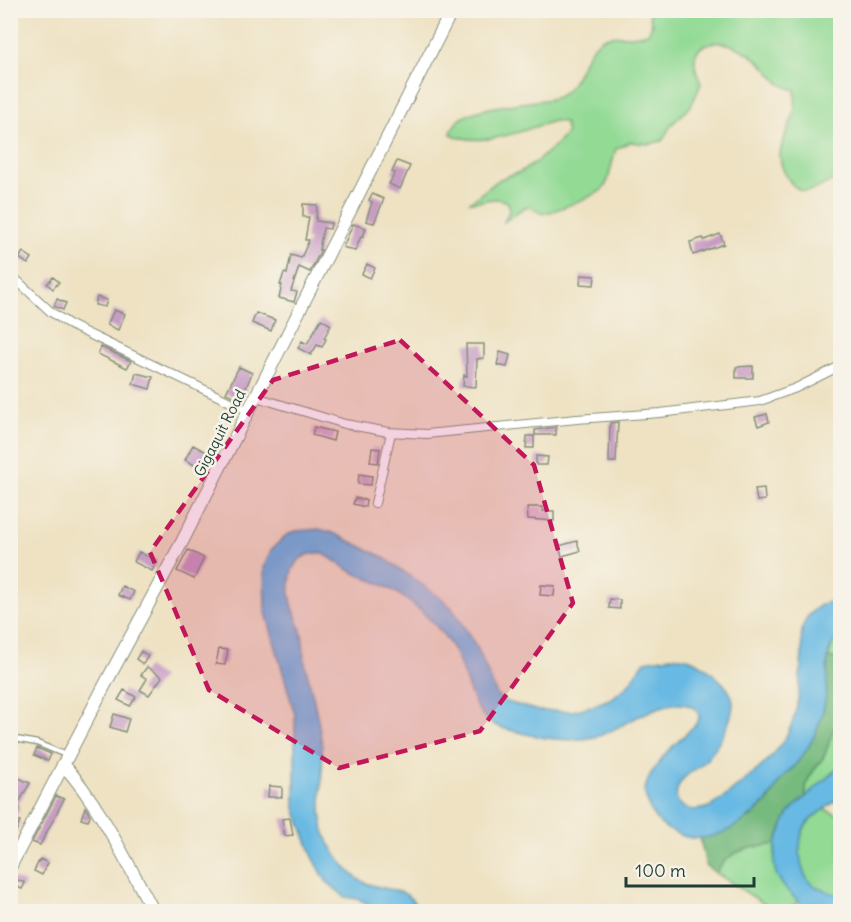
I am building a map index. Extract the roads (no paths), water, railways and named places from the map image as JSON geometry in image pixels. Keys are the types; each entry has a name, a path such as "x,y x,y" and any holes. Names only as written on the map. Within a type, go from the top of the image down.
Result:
{"main road":[{"name":"Gigaquit Road","path":"10,867 183,540 452,10"},
{"path":"65,760 96,808 154,912"}],"street":[{"path":"10,274 59,318 72,326 249,411"},
{"path":"256,397 322,418 391,433 427,434 660,413 760,401 796,388 840,366"},
{"path":"375,503 391,433"}],"lane":[{"path":"10,738 37,743 65,760"}],"water":[{"path":"319,529 333,533 383,557 453,609 478,649 497,695 507,702 539,711 573,711 612,698 627,686 645,661 681,657 704,666 726,687 732,697 733,705 724,734 706,760 682,780 677,791 677,797 682,806 694,810 709,807 720,800 760,768 778,749 791,727 795,714 800,682 803,626 817,607 840,599 840,636 829,652 825,700 818,728 810,745 782,778 769,799 740,824 706,838 694,838 674,833 656,820 649,808 644,791 650,775 665,754 695,725 699,718 698,711 687,705 662,706 601,735 573,740 552,739 502,728 491,723 476,705 453,649 440,630 422,612 393,590 349,570 322,553 309,554 299,560 293,569 290,589 291,601 302,635 305,663 321,737 323,760 321,809 325,832 336,854 355,876 374,886 403,893 414,902 419,911 384,911 358,899 345,897 326,881 313,857 295,809 295,715 265,609 264,567 271,550 285,536 295,531"},
{"path":"840,766 840,797 807,823 802,834 800,852 806,877 822,890 840,895 840,911 813,911 803,906 784,887 776,874 774,864 776,844 791,810"}]}
